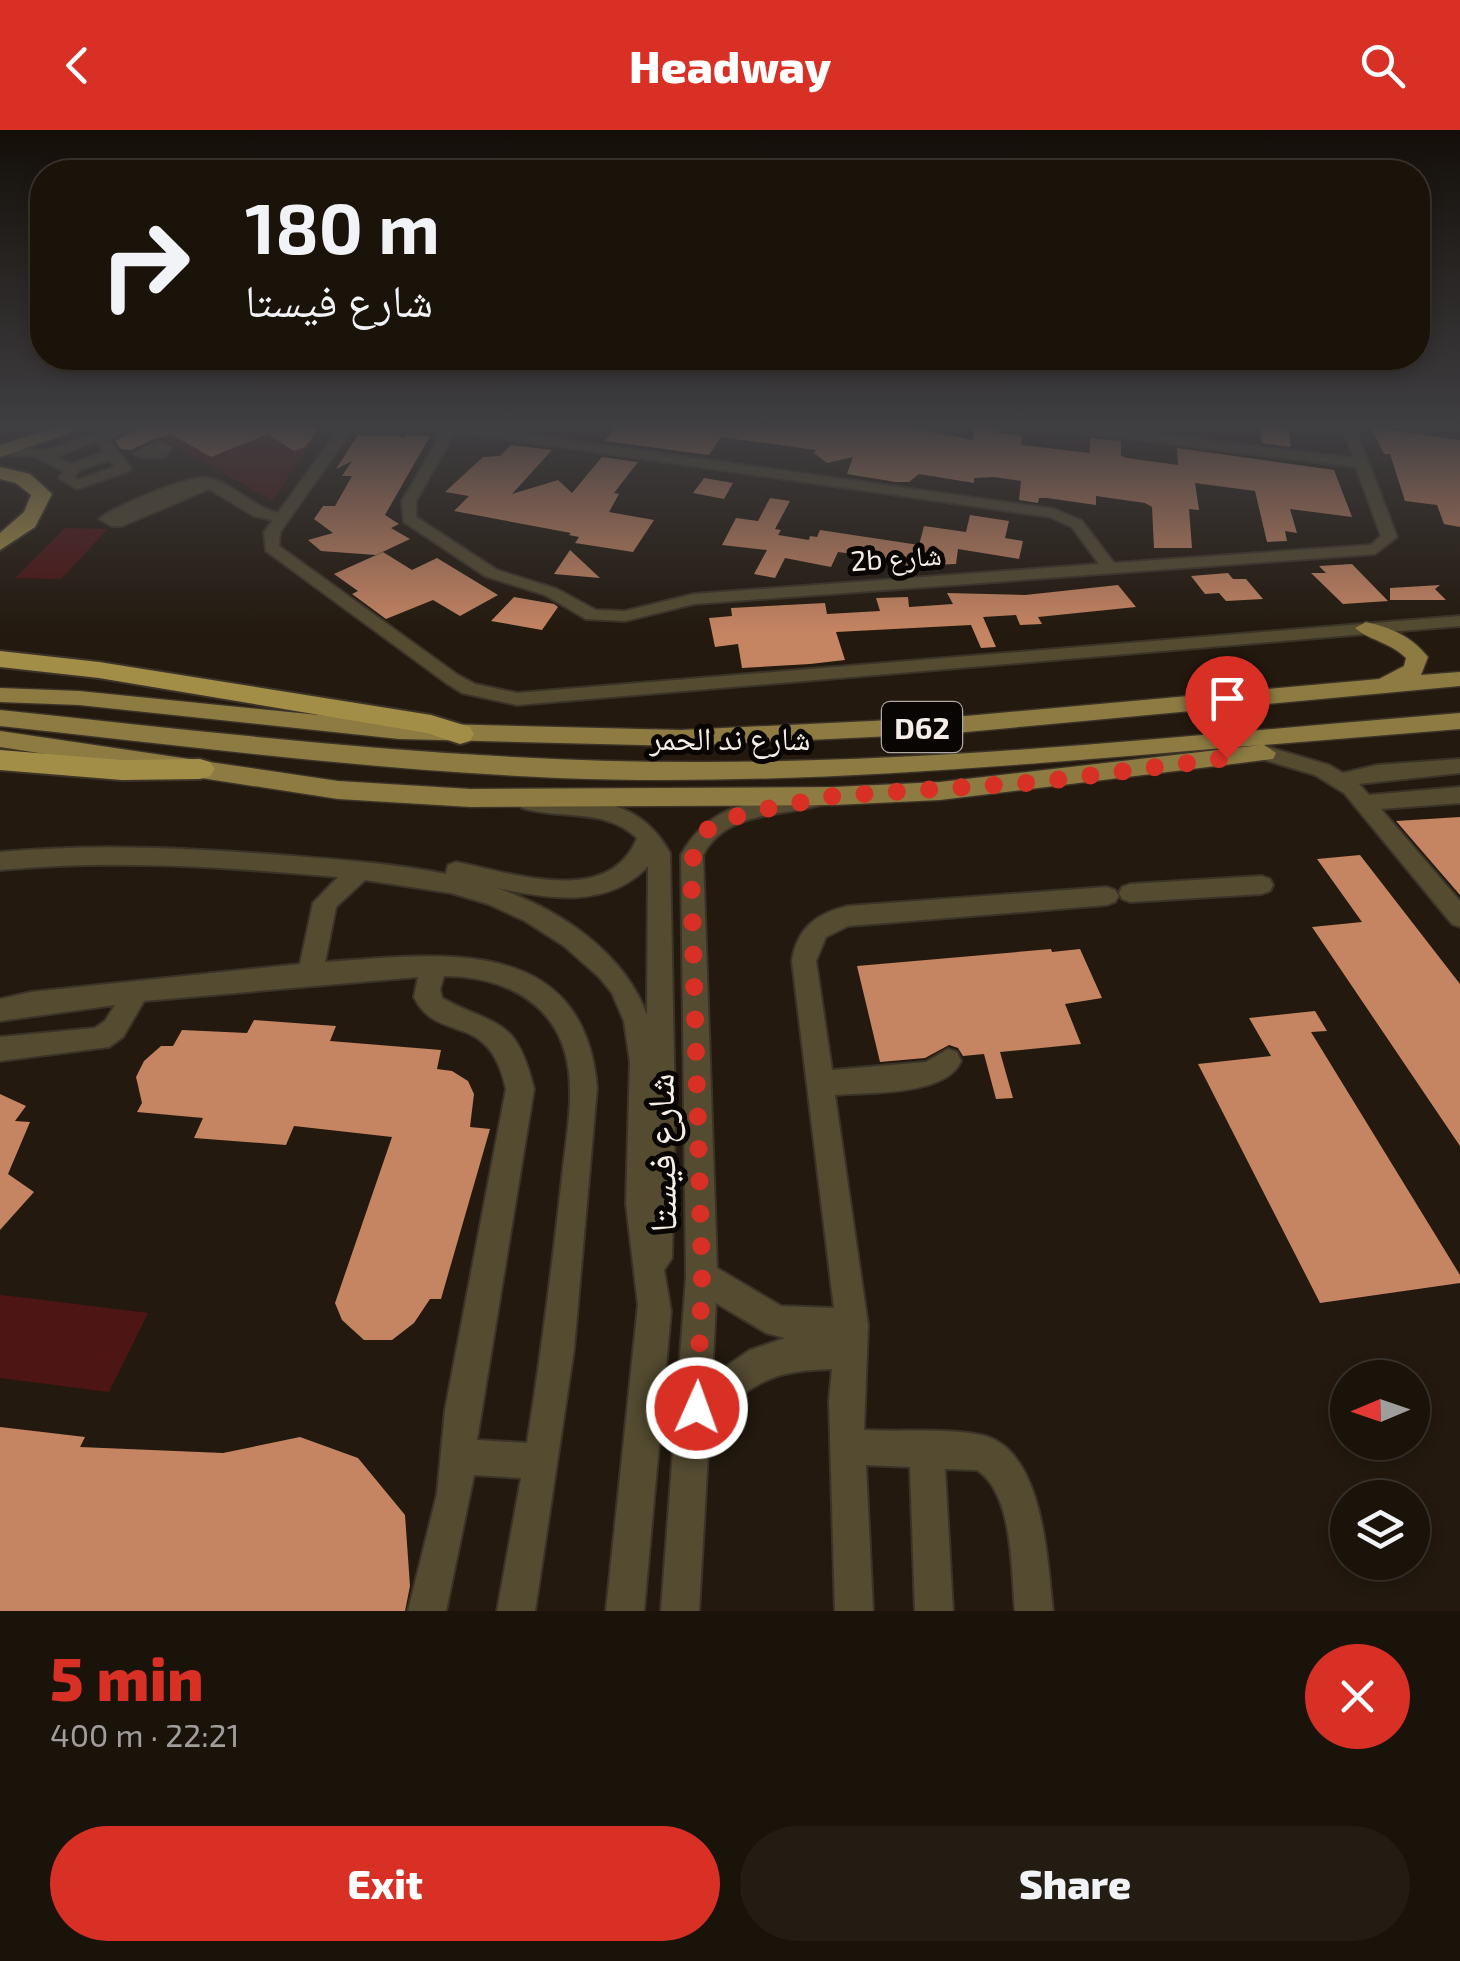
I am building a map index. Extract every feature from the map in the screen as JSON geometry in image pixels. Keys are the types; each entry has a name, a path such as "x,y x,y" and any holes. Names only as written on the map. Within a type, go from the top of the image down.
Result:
{"highway":[{"path":"0,543 26,525 40,508 42,494"},
{"path":"0,658 431,724 460,734"},
{"path":"2,740 122,770 200,769"}],"main road":[{"path":"1366,628 1397,638 1418,657 1414,670 1382,686"},
{"name":"شارع ند الحمر","path":"0,696 79,698 308,724 460,734 662,738 860,731 1460,680"},
{"path":"0,684 48,689 79,698"},
{"name":"شارع ند الحمر","path":"2,740 709,771 983,760 1460,720"},
{"path":"200,769 338,790 471,798 834,796 1039,782 1374,739 1411,723"}],"street":[{"path":"167,494 106,519 117,523 186,494"},
{"path":"227,494 259,514 282,518"},
{"path":"299,494 270,540 276,554 452,679 468,689 504,698 1460,621"},
{"name":"2b شارع","path":"414,494 406,515 417,527 491,573 550,592 583,612 603,616 636,614 694,599 1375,549 1389,537 1372,494"},
{"path":"923,494 1054,513 1078,524 1110,569"},
{"path":"1265,753 1312,766 1342,782 1446,894 1460,917"},
{"path":"1342,782 1371,772 1460,766"},
{"path":"1365,804 1460,795"},
{"name":"شارع فيستا","path":"680,1611 697,1408 702,1277 691,866 696,846 709,828 735,815 834,796"},
{"path":"0,851 100,844 229,846 354,857 578,890 605,885 628,872 643,854 649,835 637,824 610,812 471,798"},
{"name":"شارع فيستا","path":"625,1611 654,1310 660,1187 660,863 649,835"},
{"path":"0,861 150,854 360,871 448,883 518,906 564,935 616,979 635,1016 641,1052 642,1228 654,1310"},
{"path":"311,972 325,903 360,871"},
{"path":"854,1611 846,1392 851,1338 804,961 812,934 828,921 848,916 1262,885"},
{"path":"427,1611 452,1514 462,1410 520,1089 511,1053 495,1033 474,1020 440,1012 429,1002 427,989 436,968"},
{"path":"0,1010 31,1003 311,972 436,968 488,969 528,986 560,1014 578,1054 583,1099 571,1233 542,1462 516,1611"},
{"path":"0,1049 100,1039 114,1029 136,992"},
{"path":"660,997 684,1002 698,1018"},
{"path":"822,1084 926,1074 948,1061"},
{"path":"702,1277 777,1322 851,1338"},
{"path":"697,1408 762,1362 851,1338"},
{"path":"848,1448 982,1454 1008,1473 1018,1496 1034,1611"},
{"path":"927,1451 934,1611"},
{"path":"459,1457 542,1462"}],"shaded area":[{"path":"65,528 108,529 61,579 15,578"},
{"path":"0,1295 148,1313 109,1392 0,1378"}],"building":[{"path":"342,494 397,494 385,515 399,524 391,528 410,539 376,555 321,551 308,540 333,533 314,519 323,506 335,506"},
{"path":"458,494 619,494 609,512 654,520 633,552 575,543 579,537 571,533 454,511 469,496"},
{"path":"699,494 727,494 724,499"},
{"path":"1020,494 1197,494 1199,510 1189,509 1192,548 1154,548 1152,507 1145,503 1096,496 1096,505 1047,498 1039,498 1038,503 1019,500"},
{"path":"1256,494 1343,494 1352,517 1290,509 1297,533 1285,531 1287,541 1267,542"},
{"path":"1403,494 1460,494 1460,527 1444,524 1437,505 1405,501"},
{"path":"770,498 790,501 775,529 781,530 778,535 809,540 810,536 817,537 820,530 919,545 924,526 966,532 970,515 1009,521 1005,538 1023,541 1019,559 958,549 956,564 903,566 900,560 838,552 831,567 785,558 775,578 754,574 767,550 722,545 736,518 758,521"},
{"path":"570,550 600,578 554,574"},
{"path":"383,552 412,570 437,558 498,595 460,616 433,600 386,619 352,594 358,591 334,574"},
{"path":"1352,564 1388,601 1343,604 1311,573 1326,573 1319,566"},
{"path":"1228,573 1233,579 1246,579 1263,599 1226,601 1219,593 1205,594 1191,576"},
{"path":"1118,585 1136,607 1038,617 1042,624 1020,625 1016,615 983,617 996,647 981,648 971,625 836,632 845,660 810,664 742,668 738,644 715,647 709,618 732,616 731,608 825,603 827,614 880,611 876,598 908,597 909,607 953,604 947,593 1025,595"},
{"path":"1440,585 1435,589 1446,600 1390,600 1390,588"},
{"path":"514,597 558,607 542,630 491,621"},
{"path":"1460,817 1460,895 1396,821"},
{"path":"1360,855 1460,984 1460,1146 1312,927 1362,922 1317,859"},
{"path":"1080,949 1102,998 1065,1004 1081,1044 1000,1052 1013,1098 996,1099 984,1054 963,1056 958,1048 949,1045 925,1058 880,1062 857,966"},
{"path":"1315,1011 1327,1031 1311,1032 1460,1275 1460,1283 1320,1303 1198,1064 1271,1056 1249,1018"},
{"path":"254,1020 336,1026 330,1041 441,1050 437,1069 452,1071 468,1081 474,1094 470,1127 490,1129 441,1299 430,1299 414,1323 392,1340 364,1340 342,1320 335,1303 392,1137 294,1126 286,1145 194,1138 203,1118 137,1112 142,1103 136,1077 144,1061 161,1046 173,1046 182,1030 247,1033"},
{"path":"0,1094 26,1106 15,1121 30,1122 8,1174 34,1192 0,1230"},
{"path":"0,1427 85,1437 80,1447 223,1453 300,1437 358,1458 405,1515 410,1586 405,1611 0,1611"}],"route":[{"path":"697,1408 702,1277 691,866 701,836 735,815 834,796 1039,782 1227,758"}]}
